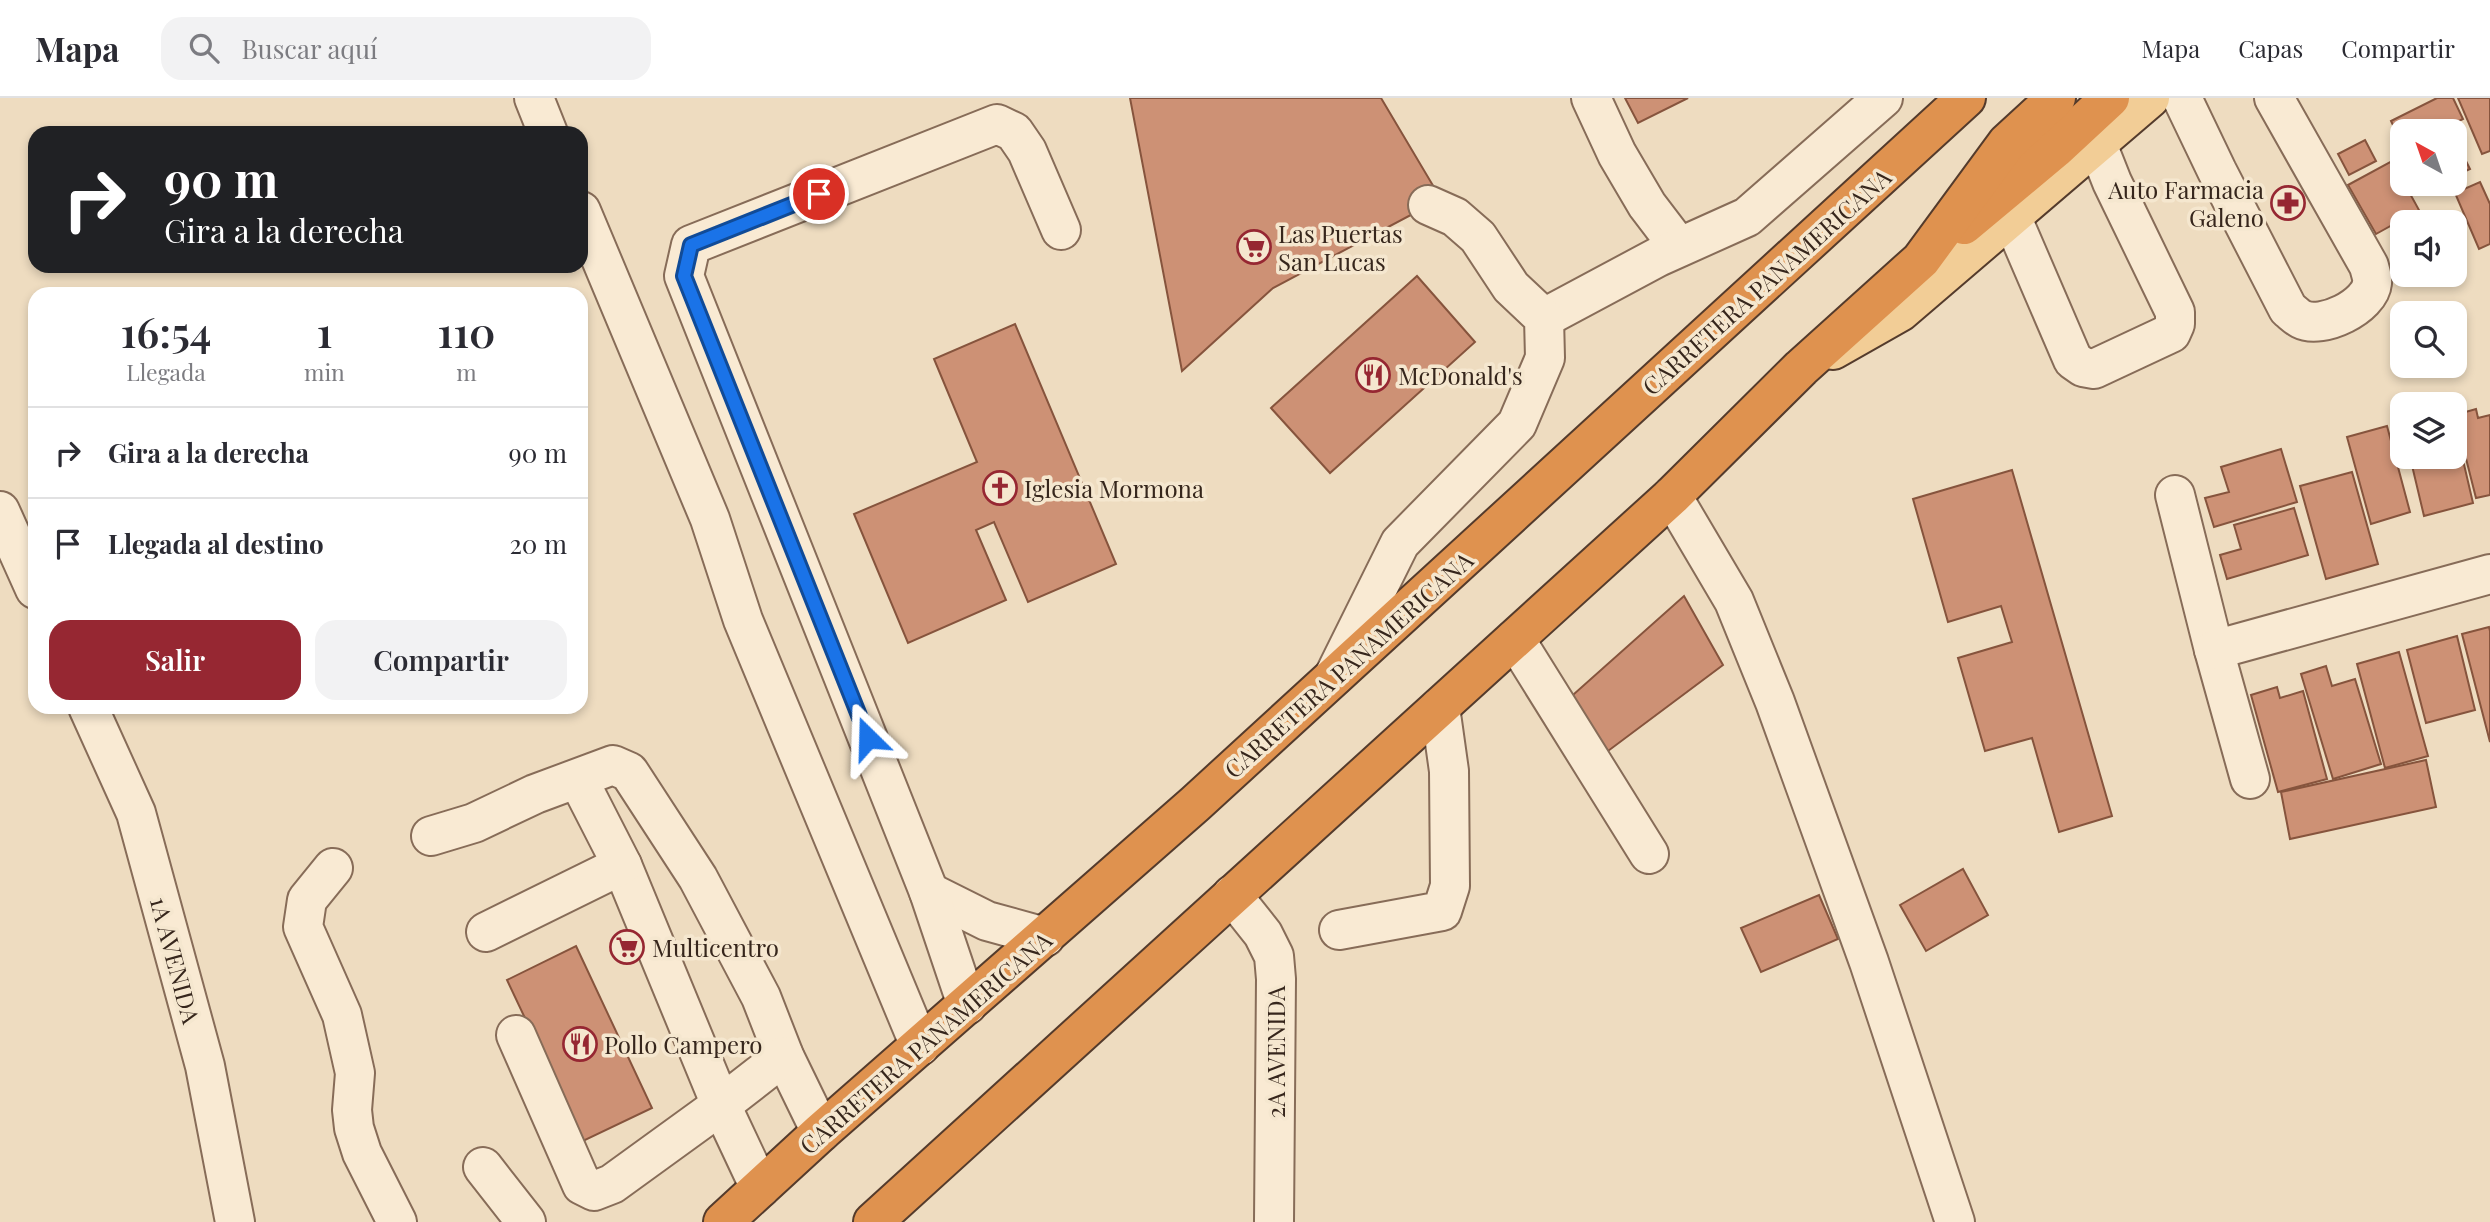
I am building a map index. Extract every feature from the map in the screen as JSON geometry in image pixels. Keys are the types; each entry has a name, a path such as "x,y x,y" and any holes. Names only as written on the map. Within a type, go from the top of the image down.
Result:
{"highway":[{"name":"CARRETERA PANAMERICANA","path":"723,1222 1333,677 1966,98"},
{"path":"1922,260 2007,143 2056,98"},
{"path":"873,1222 1672,496 1801,368 1922,260 2055,149 2110,98"}],"main road":[{"path":"1801,368 1900,312 2150,98"}],"street":[{"path":"534,98 545,126"},
{"path":"1591,98 1669,252"},
{"path":"1544,318 1669,252 1747,217 1883,98"},
{"path":"2196,104 2217,171 2288,309 2302,320 2321,323 2345,314 2367,296 2372,282 2370,266 2274,98"},
{"path":"967,1006 929,892 684,276 691,245 998,124 1014,132 1027,151 1061,230"},
{"path":"2011,216 2073,360 2083,367 2094,369 2171,333 2175,324 2175,312 2096,144"},
{"path":"1333,677 1400,543 1517,424 1545,358 1544,318 1511,287 1478,237 1455,217 1428,205"},
{"path":"588,228 710,519 743,620 920,1046"},
{"path":"2175,495 2250,779"},
{"path":"1672,496 1734,601 1775,702 1869,962 1955,1222"},
{"path":"0,511 28,573"},
{"path":"2214,650 2490,574"},
{"path":"1515,639 1649,854"},
{"path":"1339,930 1442,911 1450,886 1449,771 1440,707"},
{"name":"1A AVENIDA","path":"91,714 136,813 205,1066 235,1222"},
{"path":"431,836 474,823 535,794 613,765 629,772 698,878 761,998 784,1056 821,1132"},
{"path":"578,779 622,865 721,1105 760,1188"},
{"path":"486,932 622,865"},
{"path":"333,868 307,900 303,927 342,1015 355,1073 354,1128 362,1153 397,1222"},
{"path":"929,892 987,921 1045,937"},
{"name":"2A AVENIDA","path":"1233,895 1263,934 1273,956 1276,979 1274,1222"},
{"path":"516,1035 582,1185 594,1191 612,1184 784,1056"},
{"path":"483,1167 526,1222"}],"building":[{"name":"Las Puertas San Lucas","path":"1130,98 1381,98 1441,199 1273,288 1182,371"},
{"path":"1625,98 1688,98 1638,123"},
{"path":"2437,98 2453,98 2463,119 2395,119"},
{"path":"2458,98 2490,98 2490,151 2482,154"},
{"path":"2365,140 2376,161 2349,175 2338,154"},
{"path":"2390,162 2390,196 2411,196 2419,210 2390,210 2390,226 2376,234 2348,185"},
{"path":"2480,182 2490,204 2490,244 2479,249 2467,221 2467,210 2462,210 2456,196 2468,196 2468,187"},
{"name":"McDonald's","path":"1417,276 1475,342 1330,473 1271,408"},
{"name":"Iglesia Mormona","path":"1015,324 1116,564 1028,602 994,522 976,530 1006,600 908,643 854,514 977,462 934,359"},
{"path":"2476,409 2478,418 2490,415 2490,495 2476,498 2467,462 2467,412"},
{"path":"2387,426 2390,437 2390,469 2398,469 2410,512 2371,524 2347,437"},
{"path":"2281,449 2297,502 2214,527 2205,498 2229,492 2221,467"},
{"path":"2413,469 2465,469 2473,503 2424,516"},
{"path":"2012,470 2112,816 2059,832 2032,738 1985,751 1958,658 2012,642 2001,606 1948,622 1913,499"},
{"path":"2352,472 2378,564 2326,579 2300,486"},
{"path":"2294,508 2308,555 2227,579 2220,555 2241,549 2234,525"},
{"path":"1684,596 1723,665 1608,751 1565,702"},
{"path":"2489,627 2490,631 2490,742 2462,634"},
{"path":"2457,636 2475,710 2426,723 2407,650"},
{"path":"2399,652 2428,756 2385,768 2357,664"},
{"path":"2326,666 2332,686 2355,679 2381,764 2333,779 2301,674"},
{"path":"2277,687 2280,698 2303,691 2327,779 2278,792 2251,695"},
{"path":"2426,760 2436,807 2290,839 2281,792"},
{"path":"1963,869 1988,915 1926,951 1900,905"},
{"path":"1819,895 1838,939 1761,972 1741,928"},
{"name":"Pollo Campero","path":"576,946 652,1108 583,1141 507,980"}],"place":[{"name":"Auto Farmacia Galeno","path":"2288,203"},
{"name":"Las Puertas San Lucas","path":"1254,247"},
{"name":"McDonald's","path":"1373,375"},
{"name":"Iglesia Mormona","path":"1000,488"},
{"name":"Multicentro","path":"627,947"},
{"name":"Pollo Campero","path":"580,1044"}],"route":[{"path":"819,194 691,245 684,276 868,738"}]}
